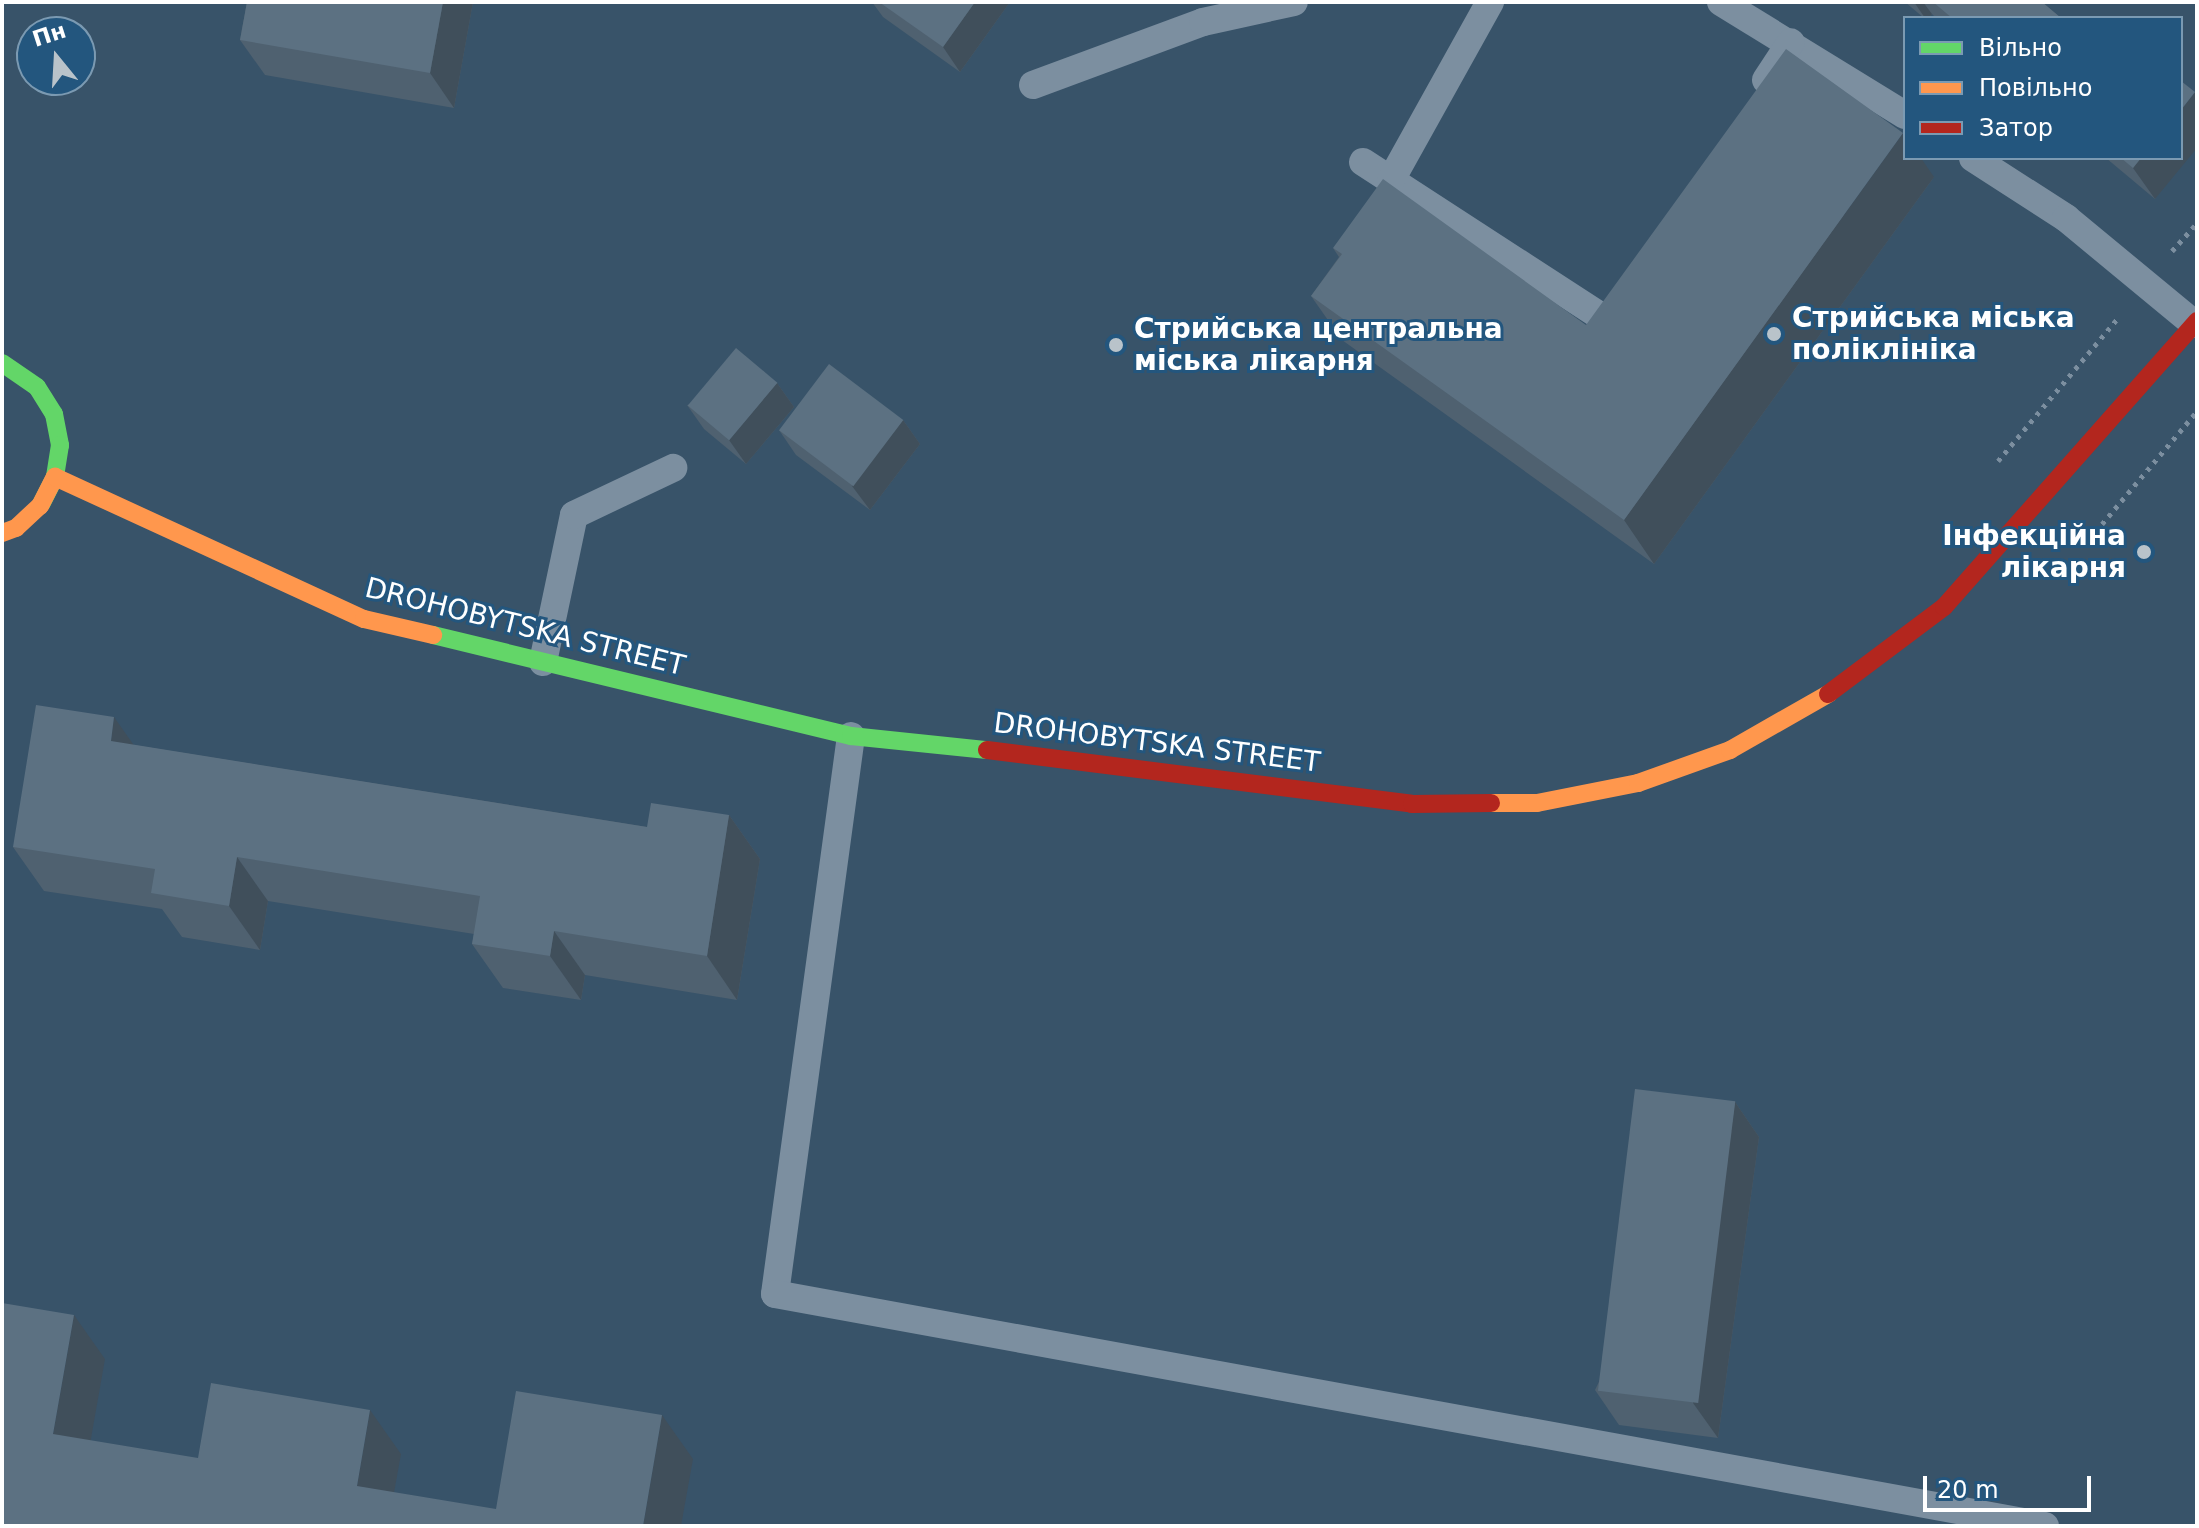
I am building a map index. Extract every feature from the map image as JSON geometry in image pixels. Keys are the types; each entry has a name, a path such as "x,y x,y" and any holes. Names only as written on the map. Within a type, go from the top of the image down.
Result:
{"main road":[{"name":"DROHOBYTSKA STREET","path":"55,477 364,619 851,736 1010,752 1412,804 1537,803 1638,783 1730,750 1832,692 1944,607 2196,323"},
{"path":"2,363 37,387 54,414 60,445 55,477 40,506 16,528 2,533"}],"lane":[{"path":"1033,85 1203,22 1294,2"},
{"path":"1391,180 1490,2"},
{"path":"1721,2 1791,42 1903,114"},
{"path":"1748,108 1791,42"},
{"path":"1976,160 2066,218 2196,323"},
{"path":"1363,162 1608,321 1635,281"},
{"path":"543,662 574,515 673,468"},
{"path":"851,736 775,1294 2045,1526"}],"path":[{"path":"1998,461 2197,223"},
{"path":"2102,524 2197,411"}],"building":[{"path":"247,2 443,2 430,73 240,40"},
{"path":"879,2 975,2 943,47"},
{"path":"1933,2 2042,2 2059,16 1950,16"},
{"path":"1786,49 1903,133 1624,520 1311,296 1342,254 1333,248 1383,179 1586,325"},
{"path":"2183,83 2195,92 2183,107"},
{"path":"2123,160 2139,160 2133,168"},
{"path":"736,348 777,383 729,440 688,405"},
{"path":"829,364 903,420 853,486 779,430"},
{"path":"36,705 114,717 111,741 647,827 651,803 729,815 707,956 554,931 550,956 472,944 480,896 237,857 229,906 151,893 155,869 13,847"},
{"path":"1635,1089 1735,1101 1698,1403 1598,1391"},
{"path":"2,1303 74,1315 53,1434 198,1458 211,1383 370,1410 357,1486 496,1509 516,1391 662,1415 643,1526 2,1526"}],"traffic: fast":[{"path":"2,363 37,387 54,414 60,445 55,477 42,503"},
{"path":"433,635 851,736 987,750"}],"traffic: slow":[{"path":"2,533 16,528 40,506 55,477 364,619 433,635"},
{"path":"1491,803 1537,803 1638,783 1730,750 1828,694"}],"traffic: jam":[{"path":"1828,694 1944,607 2197,321"},
{"path":"987,750 1412,804 1491,803"}],"place":[{"name":"Стрийська міська поліклініка","path":"1774,334"},
{"name":"Стрийська центральна міська лікарня","path":"1116,345"},
{"name":"Інфекційна лікарня","path":"2144,552"}]}
